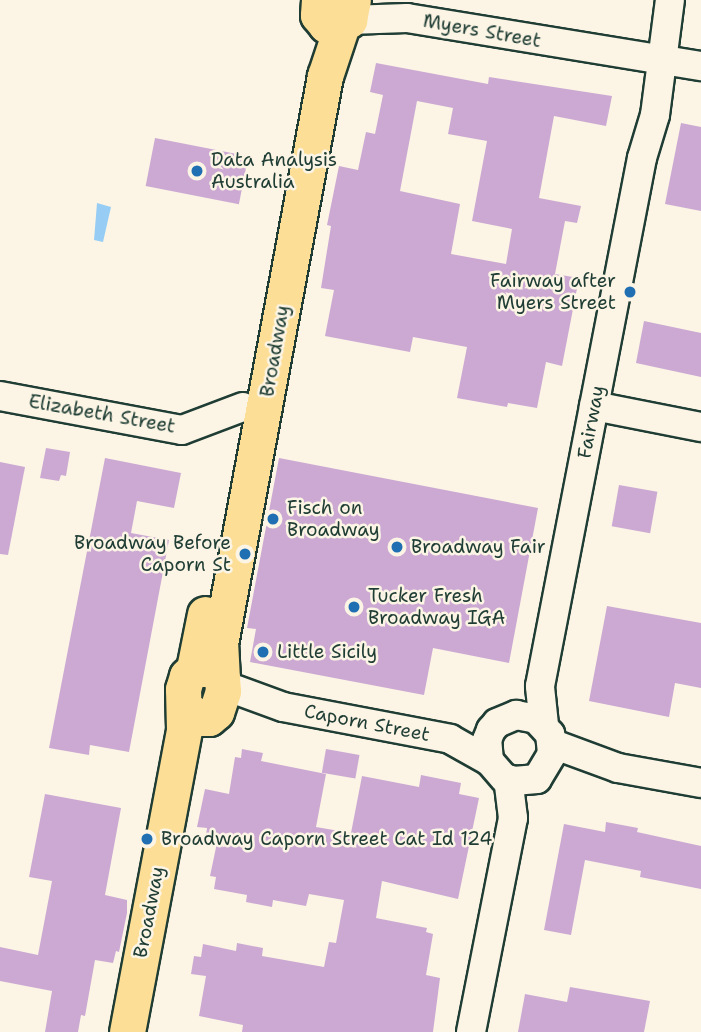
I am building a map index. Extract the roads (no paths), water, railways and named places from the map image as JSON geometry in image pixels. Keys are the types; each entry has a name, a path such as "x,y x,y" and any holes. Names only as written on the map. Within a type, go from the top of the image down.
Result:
{"main road":[{"name":"Broadway","path":"144,1032 209,694 243,407 341,11"},
{"name":"Broadway","path":"127,1032 220,644 325,76 341,11"}],"street":[{"name":"Fairway","path":"545,754 540,686 642,158 664,0"},
{"name":"Fairway","path":"656,66 670,0"},
{"name":"Myers Street","path":"341,11 407,18 557,44 656,66 701,81"},
{"name":"Myers Street","path":"656,66 701,66"},
{"name":"Elizabeth Street","path":"0,396 182,430 243,407"},
{"path":"594,406 701,427"},
{"name":"Fairway","path":"516,715 540,686"},
{"name":"Caporn Street","path":"209,694 450,739 499,770"},
{"path":"471,1032 513,818 545,754 536,719 516,715 497,723 487,740 513,818"},
{"name":"Caporn Street","path":"450,739 491,730"},
{"path":"499,770 545,754 701,783"}],"water":[{"path":"97,203 111,207 103,242 94,240"}],"place":[{"name":"Data Analysis Australia","path":"197,171"},
{"name":"Fairway after Myers Street","path":"630,292"},
{"name":"Fisch on Broadway","path":"273,519"},
{"name":"Broadway Fair","path":"397,547"},
{"name":"Broadway Before Caporn St","path":"245,554"},
{"name":"Tucker Fresh Broadway IGA","path":"354,607"},
{"name":"Little Sicily","path":"263,652"},
{"name":"Broadway Caporn Street Cat Id 124","path":"147,839"}]}
